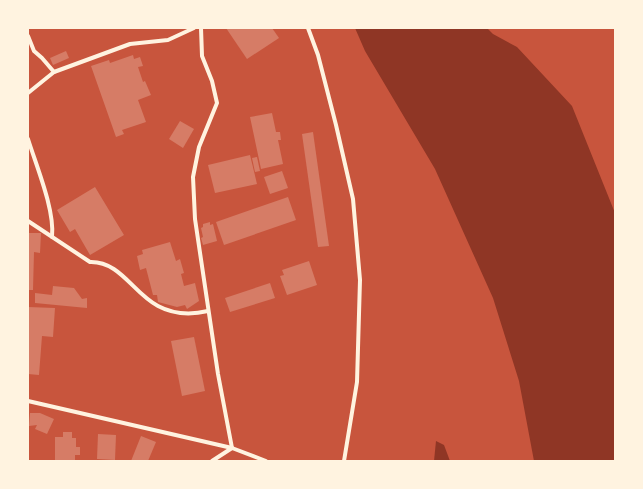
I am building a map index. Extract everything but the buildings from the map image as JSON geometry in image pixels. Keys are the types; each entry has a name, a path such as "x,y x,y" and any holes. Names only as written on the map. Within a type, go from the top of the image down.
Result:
{"street":[{"path":"28,93 54,72 130,44 168,40 194,28"},
{"path":"201,28 202,56 212,81 218,103 199,147 193,177 195,219 208,311 232,448"},
{"path":"308,28 318,55 353,199 360,273 357,382 344,461"},
{"path":"28,36 34,51 54,72"},
{"path":"28,138 50,214 53,228 52,237"},
{"path":"28,221 90,262 99,262 118,271 157,305 191,314 208,311"},
{"path":"28,401 232,448 266,461"},
{"path":"212,461 232,448"}],"shaded area":[{"path":"355,28 487,28 493,34 517,47 572,106 615,213 615,461 534,461 519,381 493,298 435,169 365,51"},
{"path":"436,441 444,445 450,461 434,461"}]}
